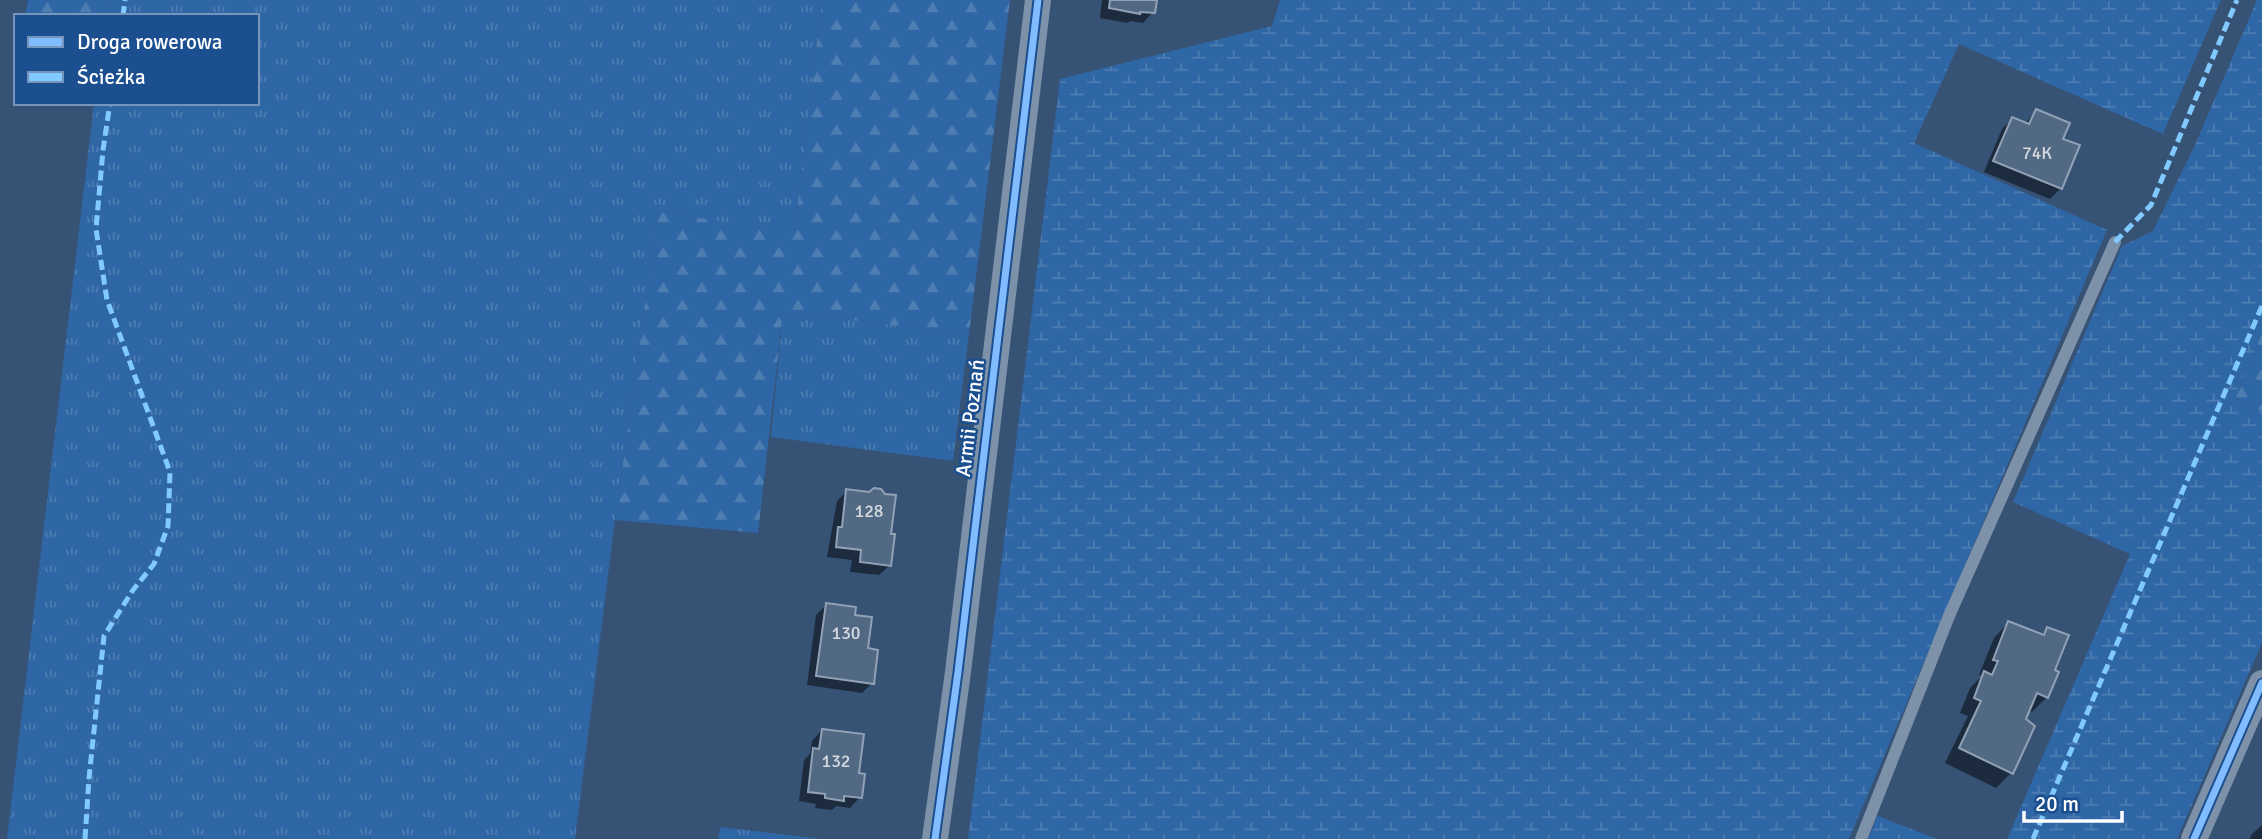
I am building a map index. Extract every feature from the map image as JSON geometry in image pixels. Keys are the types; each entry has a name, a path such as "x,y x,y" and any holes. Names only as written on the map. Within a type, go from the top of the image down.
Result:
{"street":[{"name":"Armii Poznań","path":"935,839 958,672 1038,0"},
{"path":"2194,839 2262,683"}],"lane":[{"path":"1861,839 1949,616 2115,242"}],"green space":[{"path":"28,0 110,0 108,14 25,14"},
{"path":"110,0 822,0 794,235 658,211 615,520 575,839 7,839 94,105 259,105 259,14 108,14"},
{"path":"822,0 1010,0 969,334 783,312 758,533 615,520 658,211 794,234"},
{"path":"1280,0 2221,0 2163,134 1959,44 1914,143 2107,230 1849,839 968,839 1060,79 1272,26"},
{"path":"2257,0 2262,0 2262,333 2235,398 2262,412 2262,643 2177,839 2007,839 2130,554 2013,502 2122,246 2153,231 2195,145"},
{"path":"783,312 969,334 953,461 771,437"},
{"path":"2262,333 2262,412 2235,398"},
{"path":"1878,816 1937,839 1868,839"},
{"path":"720,827 822,839 718,839"}],"building":[{"path":"1110,0 1157,0 1155,13 1140,14 1109,8"},
{"path":"2036,109 2070,123 2063,139 2080,145 2062,189 1993,161 2012,117 2029,124"},
{"path":"874,488 881,489 885,494 896,495 891,534 895,534 891,566 860,562 861,550 836,547 838,527 842,527 846,489 869,492"},
{"path":"826,603 856,607 855,615 872,617 868,648 878,650 874,684 816,676"},
{"path":"2008,621 2044,635 2047,627 2069,635 2055,670 2059,672 2048,698 2037,693 2026,719 2035,726 2013,774 1959,748 1981,701 1974,698 1984,671 1992,675 1998,661 1993,660"},
{"path":"822,729 864,734 859,773 865,774 862,798 844,796 844,801 825,798 825,794 808,792 813,748 819,749"}],"marked path":[{"path":"123,14 125,0"},
{"path":"2115,242 2151,205 2237,0"},
{"path":"85,839 104,636 133,590 154,564 168,526 170,472 107,300 96,229 110,105"},
{"path":"2033,839 2262,306"}],"cycle path":[{"path":"935,839 958,672 1038,0"},
{"path":"2194,839 2262,683"}]}
